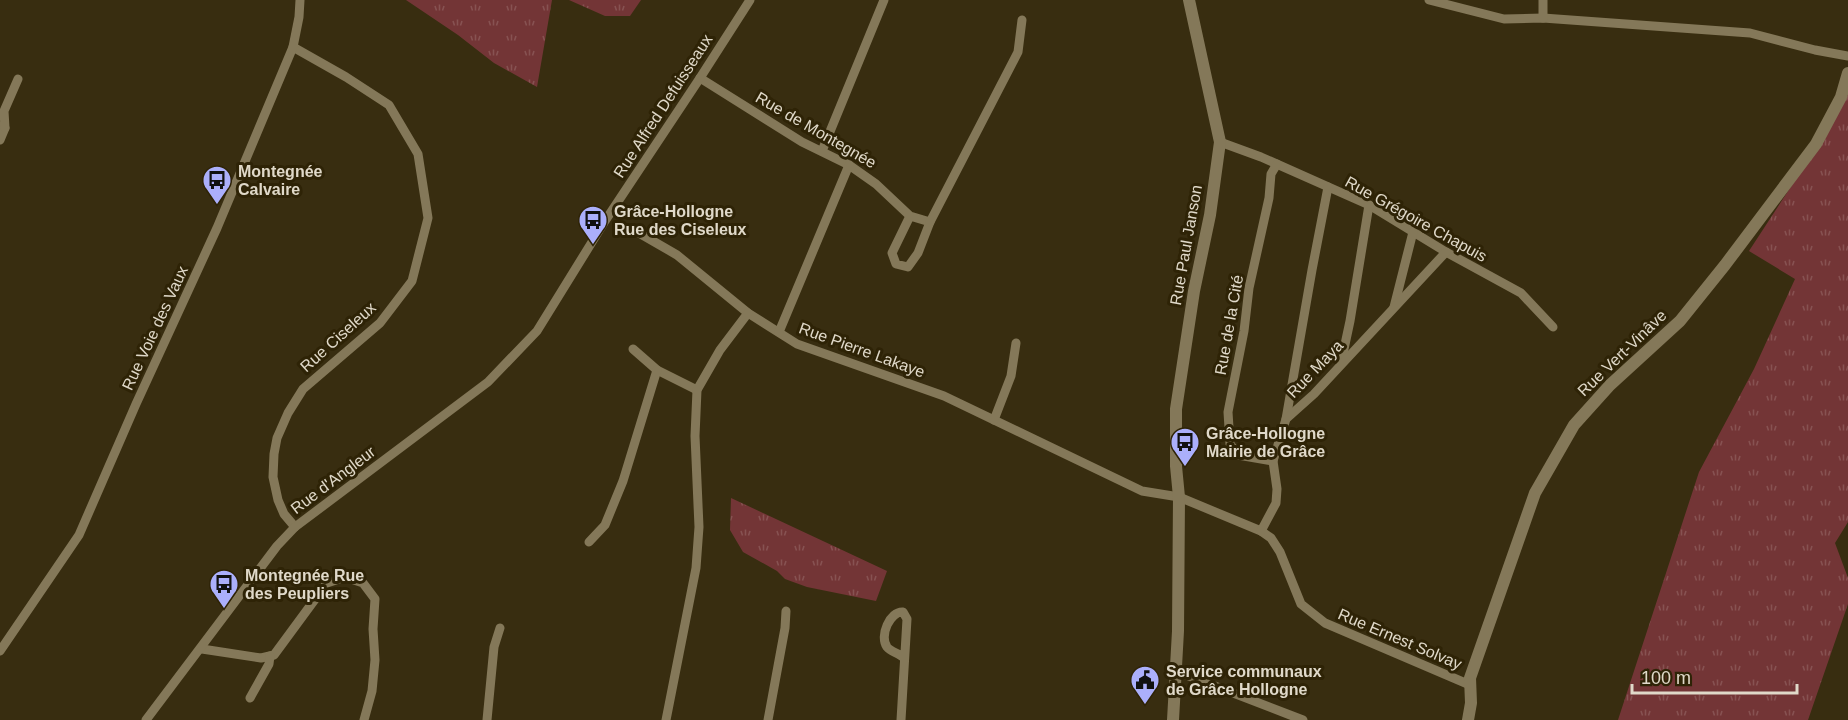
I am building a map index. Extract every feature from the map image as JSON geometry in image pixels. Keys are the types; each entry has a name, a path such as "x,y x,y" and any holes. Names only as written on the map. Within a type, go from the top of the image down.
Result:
{"street":[{"name":"Rue Voie des Vaux","path":"0,651 79,535 218,228 293,47 300,0"},
{"name":"Rue Alfred Defuisseaux","path":"563,289 750,0"},
{"path":"822,151 884,0"},
{"name":"Rue Paul Janson","path":"1173,720 1178,631 1179,498 1176,466 1176,409 1194,291 1210,214 1220,142 1190,0"},
{"path":"1429,0 1504,19 1543,18 1750,33 1848,56"},
{"path":"1543,0 1543,18"},
{"path":"910,216 892,253 896,264 908,267 918,253 930,222 1018,52 1022,20"},
{"name":"Rue Ciseleux","path":"293,47 346,77 388,105 418,154 428,218 412,280 380,323 303,389 288,413 277,438 273,477 281,507 295,527"},
{"name":"Rue Vert-Vinâve","path":"1468,720 1470,678 1535,493 1574,425 1610,385 1680,321 1725,265 1816,144 1841,97 1848,73"},
{"name":"Rue de Montegnée","path":"700,78 802,142 849,165 876,184 910,216 930,222"},
{"path":"0,140 4,111 18,79"},
{"name":"Rue Grégoire Chapuis","path":"1220,142 1277,164 1369,205 1446,252 1521,293 1553,327"},
{"name":"Rue de la Cité","path":"1273,461 1238,455 1230,444 1228,412 1244,331 1249,288 1269,198 1271,174 1277,164"},
{"path":"779,332 849,165"},
{"path":"1286,419 1328,187"},
{"path":"1341,363 1369,205"},
{"path":"1393,309 1413,232"},
{"name":"Rue Pierre Lakaye","path":"639,233 676,255 748,313 796,344 944,396 1142,491 1179,498 1261,531"},
{"name":"Rue Maya","path":"1261,531 1276,503 1277,489 1273,461 1286,419 1314,394 1446,252"},
{"name":"Rue d'Angleur","path":"146,720 202,649 277,546 295,527 488,382 537,331 563,289"},
{"path":"666,720 698,552 695,436 697,390 720,350 748,313"},
{"path":"994,420 1011,376 1016,343"},
{"path":"633,349 657,370 697,390"},
{"path":"589,542 605,525 623,481 657,370"},
{"name":"Rue Ernest Solvay","path":"1261,531 1271,538 1280,552 1301,604 1325,623 1470,685"},
{"path":"202,649 261,658 274,655 327,583 345,577 363,583 375,600 374,681 364,720"},
{"path":"768,720 786,611"},
{"path":"487,720 494,647 500,628"},
{"path":"250,698 269,664 270,656"},
{"path":"901,720 904,658"},
{"path":"1176,671 1303,720"}],"green space":[{"path":"406,0 552,0 537,87 494,63 458,35"},
{"path":"569,0 641,0 630,16 605,16"},
{"path":"1848,82 1848,522 1835,543 1848,578 1848,604 1808,720 1618,720 1699,472 1754,369 1795,279 1749,251 1818,145"},
{"path":"731,498 887,571 876,601 807,587 785,579 777,571 743,552 730,530"}],"place":[{"name":"Montegnée Calvaire","path":"217,206"},
{"name":"Grâce-Hollogne Rue des Ciseleux","path":"593,246"},
{"name":"Grâce-Hollogne Mairie de Grâce","path":"1185,468"},
{"name":"Montegnée Rue des Peupliers","path":"224,610"},
{"name":"Service communaux de Grâce Hollogne","path":"1145,706"}]}
